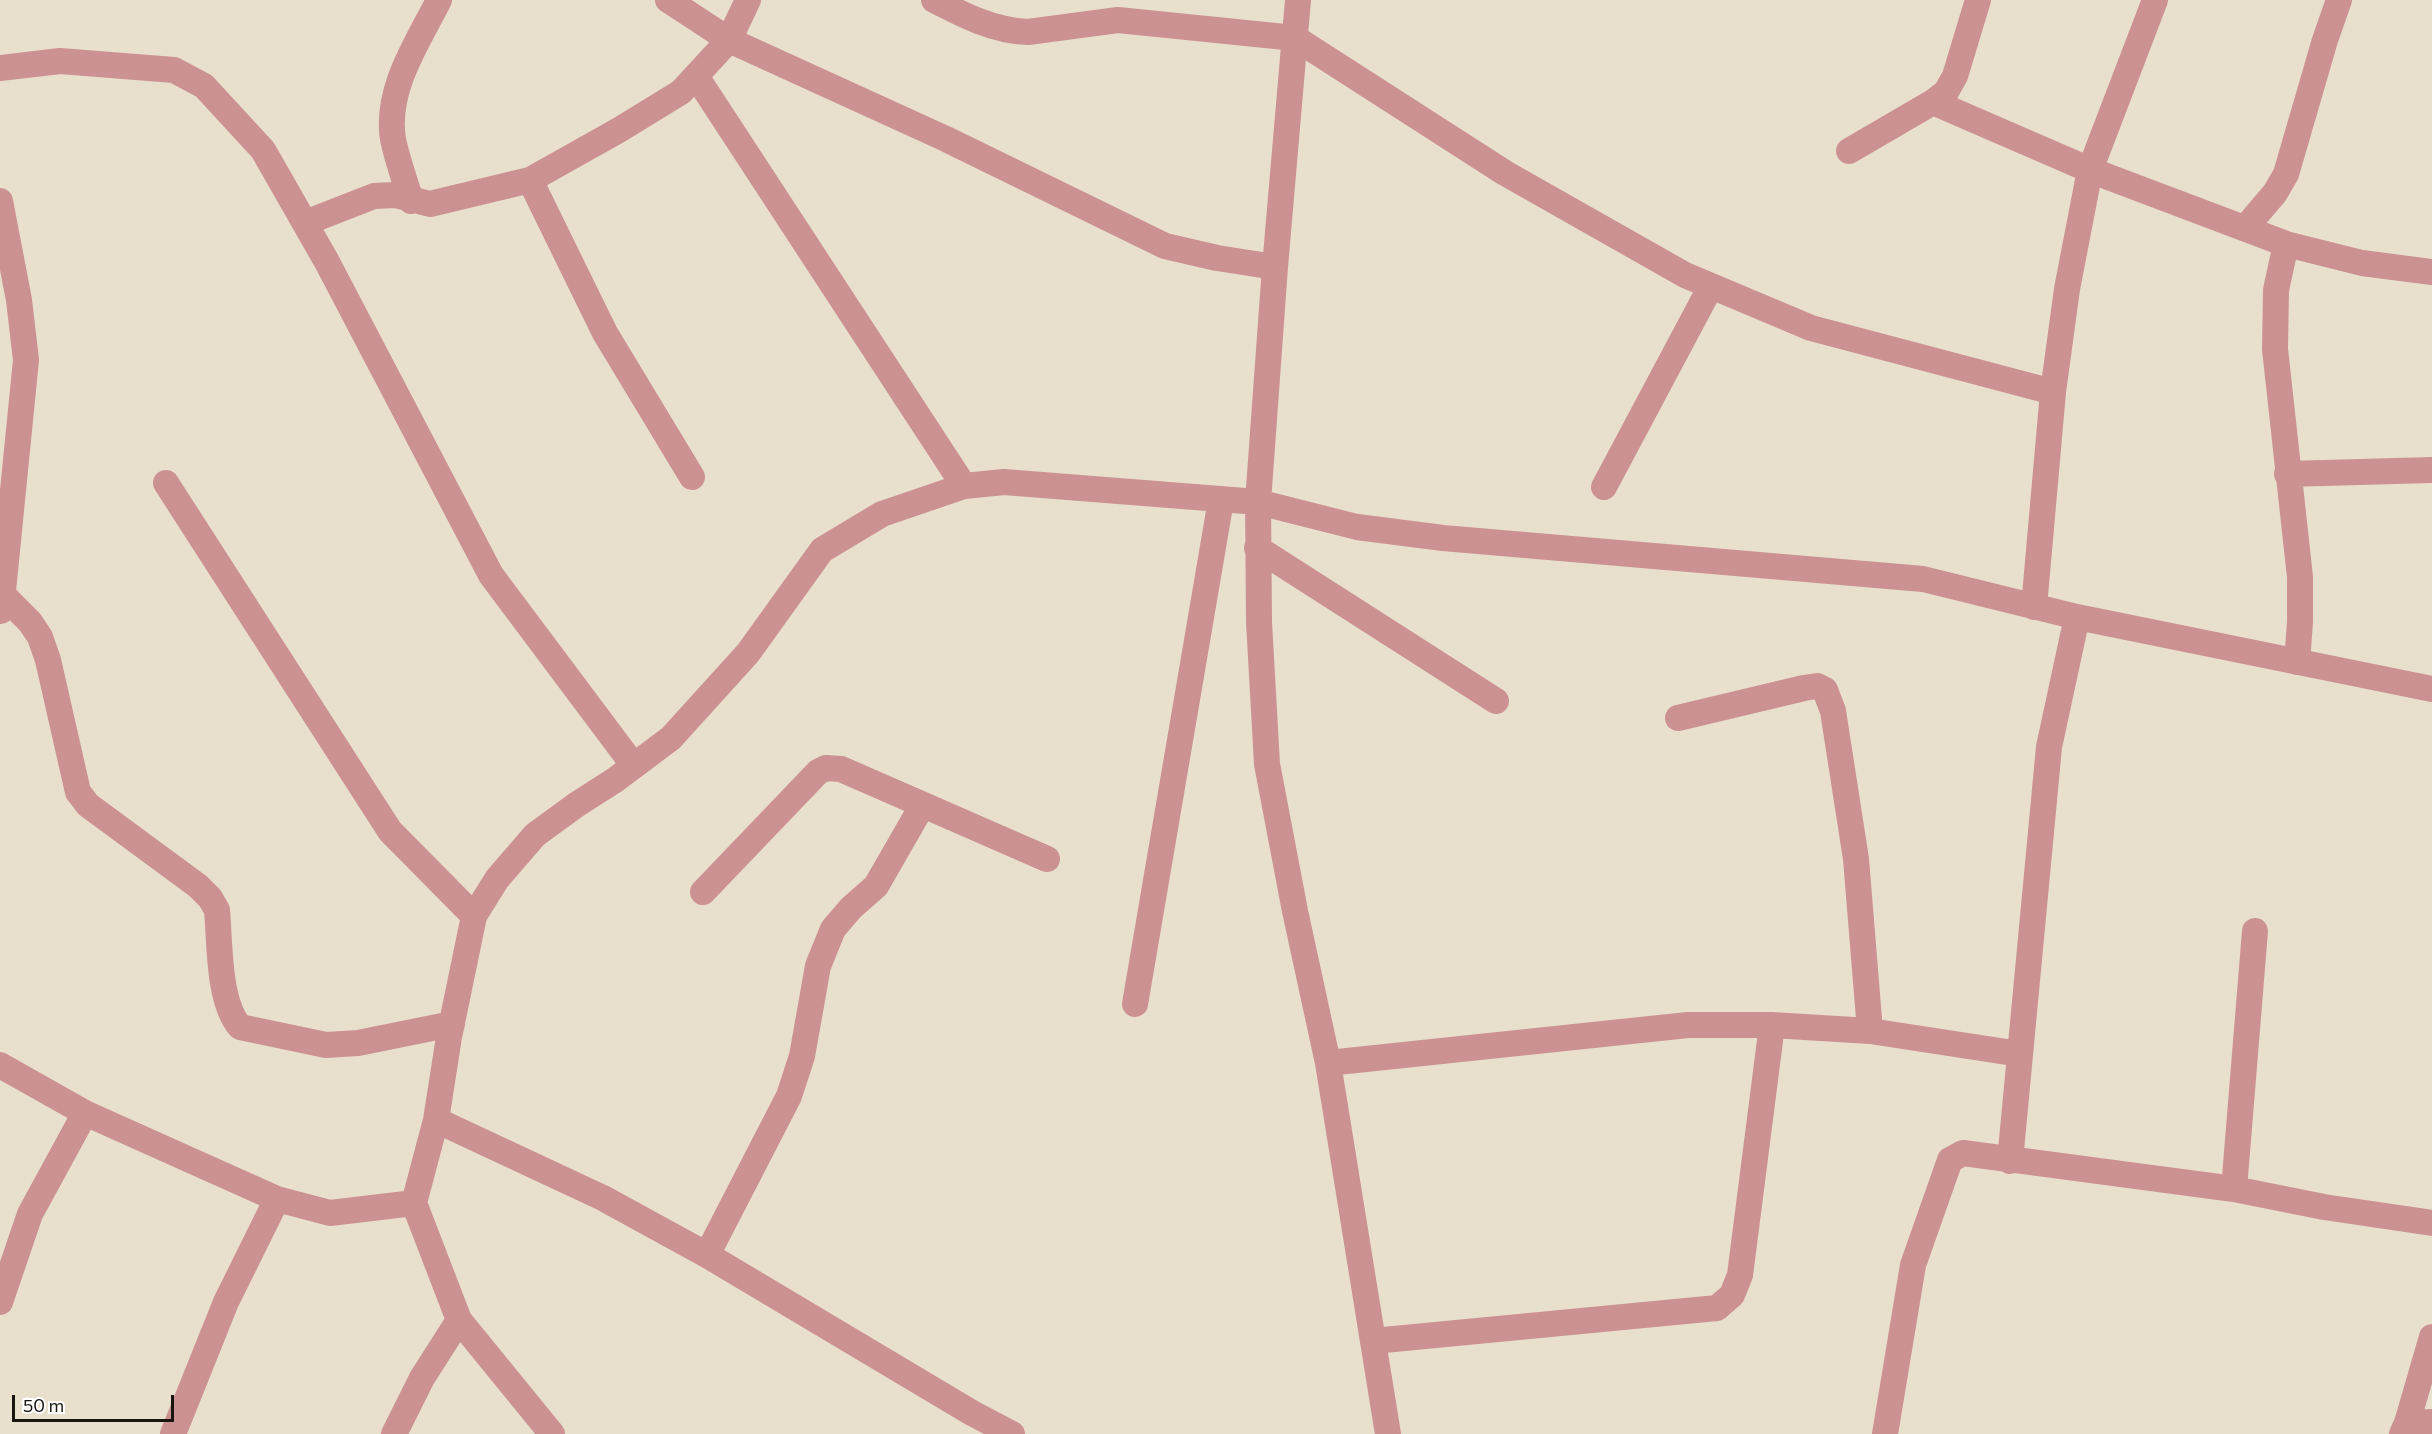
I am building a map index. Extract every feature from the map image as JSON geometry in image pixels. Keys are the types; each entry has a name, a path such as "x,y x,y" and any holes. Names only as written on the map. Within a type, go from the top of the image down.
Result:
{"street":[{"path":"411,201 393,138 393,104 403,71 439,0"},
{"path":"668,0 729,40 946,139 1165,246 1216,258 1275,267"},
{"path":"305,223 374,196 395,195 411,201 430,204 530,180 681,92 729,40 748,0"},
{"path":"934,0 964,7 1002,29 1016,32 1118,20 1295,38 1505,173 1685,275 1811,328 2054,393"},
{"path":"1298,0 1258,502 1257,548 1267,764 1295,911 1328,1063 1388,1434"},
{"path":"1850,151 1946,92 1955,76 1978,0"},
{"path":"2034,607 2054,393 2067,289 2090,170 2155,0"},
{"path":"2246,227 2275,193 2286,174 2339,0"},
{"path":"0,68 60,61 174,70 204,86 263,150 305,223 491,575 634,766"},
{"path":"696,76 964,486"},
{"path":"1933,102 2090,170 2286,243 2362,263 2432,272"},
{"path":"530,180 605,333 692,477"},
{"path":"0,201 10,302 26,360 4,534 1,605 30,622 40,637 48,660 78,792 88,805 198,886 210,898 217,910 226,1002 232,1017 240,1027 326,1045 358,1043 452,1024"},
{"path":"2286,243 2276,290 2275,349 2300,577 2297,662"},
{"path":"1604,487 1711,286"},
{"path":"2287,474 2432,470"},
{"path":"552,1434 459,1320 414,1203 436,1120 452,1024 474,916 497,879 535,835 671,738 748,653 822,550 882,514 964,486 1004,482 1258,502 1357,527 1443,538 1923,579 2077,617 2432,689"},
{"path":"166,483 390,831 474,916"},
{"path":"1135,1004 1221,500"},
{"path":"1257,548 1496,700"},
{"path":"2010,1161 2049,747 2077,617"},
{"path":"1678,718 1804,688 1816,686 1825,690 1833,711 1856,859 1870,1031"},
{"path":"703,892 818,772 826,768 841,769 1047,859"},
{"path":"707,1255 789,1095 802,1056 818,966 832,929 876,886 922,806"},
{"path":"2234,1189 2254,931"},
{"path":"1328,1063 1688,1025 1772,1025 1870,1031 2020,1054"},
{"path":"1373,1341 1717,1308 1732,1295 1740,1275 1772,1025"},
{"path":"0,1065 85,1113 277,1199 330,1213 414,1203"},
{"path":"0,1302 30,1214 85,1113"},
{"path":"436,1120 603,1198 707,1255 972,1413 1012,1434"},
{"path":"1886,1434 1913,1265 1950,1160 1964,1153 2010,1161 2234,1189 2324,1208 2432,1223"},
{"path":"173,1434 226,1302 277,1199"},
{"path":"394,1434 422,1378 459,1320"},
{"path":"2414,1427 2432,1337"}]}
